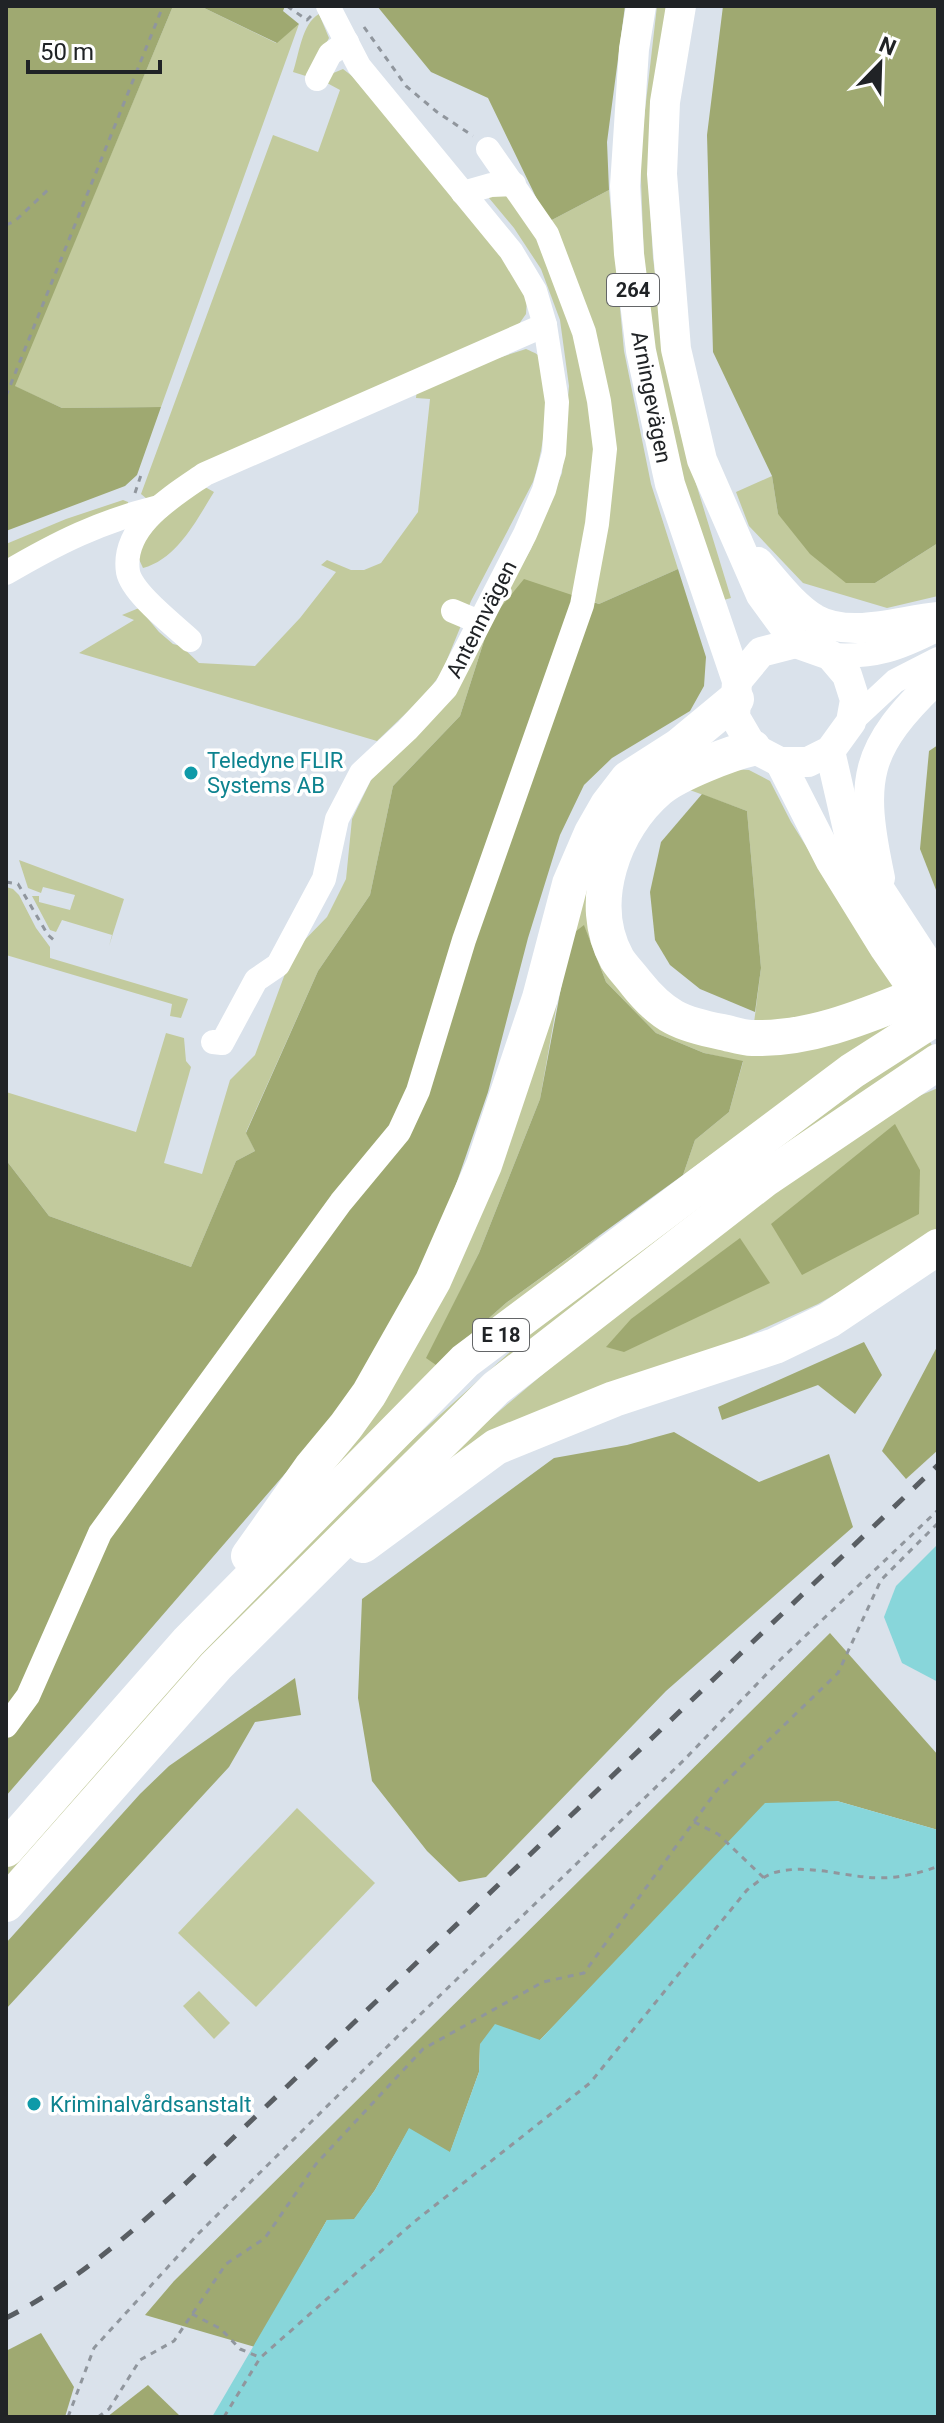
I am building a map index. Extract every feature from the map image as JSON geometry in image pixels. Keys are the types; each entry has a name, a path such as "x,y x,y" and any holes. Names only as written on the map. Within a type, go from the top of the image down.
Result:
{"highway":[{"path":"188,1642 312,1467 369,1394 433,1281 484,1165 540,998 570,884 608,805 628,779 678,747 736,690"},
{"path":"766,755 729,753 660,788 622,833 610,863 604,890 605,924 617,959 648,999 683,1024 750,1038 798,1035 848,1021 938,987"},
{"name":"E 18","path":"6,1849 188,1642 465,1361 852,1071 938,1016"},
{"name":"E 18","path":"6,1904 216,1666 496,1388 765,1179 938,1062"},
{"path":"216,1666 356,1550 496,1447 614,1399 775,1346 829,1320 938,1247"},
{"path":"829,1320 858,1317 938,1268"}],"main road":[{"name":"Arningevägen","path":"641,6 634,49 625,186 629,254 641,351 670,484 736,690 735,717 766,755 830,860 895,940 938,979"},
{"name":"Arningevägen","path":"681,6 665,102 662,174 676,349 702,460 761,595 796,643"},
{"path":"736,536 785,592 816,620 851,629 938,617"},
{"path":"736,690 761,652 796,643 830,655 847,675 855,700 851,722 830,751 808,762 766,755"},
{"path":"885,899 870,831 868,782 882,742 912,703 938,678"},
{"name":"Arningevägen","path":"830,751 852,847 885,899 895,940 938,1026"}],"street":[{"name":"Antennvägen","path":"213,1042 222,1043 256,980 278,965 324,879 337,819 361,773 446,688 525,534 544,490 554,453 557,402 545,325 535,291 511,251 359,66 354,33 328,6"},
{"path":"317,79 330,54 354,33"},
{"path":"422,143 455,153"},
{"path":"6,1726 28,1696 100,1533 341,1202 399,1132 418,1091 464,940 582,605 597,524 605,449 599,401 584,332 547,234 488,149"},
{"path":"463,193 491,185 514,184"},
{"path":"190,640 143,595 128,573 130,550 142,524 159,507 205,474 545,325"},
{"path":"6,573 68,538 120,517 159,507"},
{"path":"453,611 479,622"},
{"path":"830,655 862,657 904,646 938,629"},
{"path":"851,722 895,681 938,659"},
{"path":"878,1101 938,1078"}],"path":[{"path":"6,396 163,6"},
{"path":"287,6 307,20"},
{"path":"354,33 383,57 406,86 488,149"},
{"path":"6,225 15,221 50,188"},
{"path":"134,492 141,475"},
{"path":"6,882 18,884 48,935 55,941"},
{"path":"68,2417 94,2348 198,2234 684,1760 780,1660 938,1510"},
{"path":"98,2417 109,2409 140,2360 174,2341 226,2264 265,2238 316,2164 423,2049 543,1982 584,1973 717,1790 838,1673 881,1580 938,1523"},
{"path":"694,1822 718,1834 764,1878"},
{"path":"224,2417 260,2358 414,2222 590,2083 747,1890 770,1873 793,1870 831,1871 868,1878 923,1873 938,1866"},
{"path":"192,2314 221,2329 240,2349 260,2358"}],"green space":[{"path":"6,6 173,6 15,386 62,408 161,407 137,475 125,486 6,531"},
{"path":"173,6 200,6 276,43 299,24 161,407 62,408 14,386"},
{"path":"200,6 285,6 283,11 299,24 277,43"},
{"path":"377,6 625,6 607,142 609,190 548,222 488,98 431,72"},
{"path":"657,6 666,6 649,188 653,258 680,431 731,598 720,601 688,498 656,358 644,259 640,154"},
{"path":"723,6 938,6 938,543 875,583 846,583 810,554 778,514 772,476 713,352 707,135"},
{"path":"319,14 329,38 309,77 293,72 305,32"},
{"path":"343,69 498,247 527,299 526,314 519,324 147,499 141,494 273,135 318,152 340,90 327,83 331,74"},
{"path":"609,190 624,351 651,484 678,569 599,604 589,600 611,461 548,222"},
{"path":"484,192 516,197 531,220 573,319 598,437 577,596 491,619 531,549 562,473 569,386 560,320 541,269 514,228"},
{"path":"526,349 538,355 544,365 547,397 544,436 533,482 471,601 442,672 426,694 377,741 79,653 134,620 122,615 139,608 159,632 173,644 181,646 199,663 255,666 300,618 336,572 321,565 327,560 351,570 364,570 381,563 418,512 430,399 416,398 417,388 424,382"},
{"path":"772,476 778,514 875,583 938,543 938,596 887,608 803,583 749,526 736,492"},
{"path":"205,487 214,492 184,538 166,556 143,568 137,555 150,525"},
{"path":"123,500 128,502 129,510 6,562 6,544"},
{"path":"678,569 706,657 704,686 690,711 612,758 584,785 560,835 528,938 488,1092 441,1228 388,1343 341,1409 6,1796 6,1160 49,1216 191,1267 236,1161 255,1151 246,1133 318,971 370,895 393,786 460,716 491,619 524,579 599,604"},
{"path":"491,619 460,716 393,786 370,895 318,971 246,1132 255,1151 236,1161 191,1267 49,1216 6,1160 6,1092 136,1132 166,1033 184,1038 186,1061 191,1067 164,1163 202,1174 230,1080 255,1055 293,952 327,917 346,879 352,819 372,778"},
{"path":"938,745 938,895 920,849 929,751"},
{"path":"730,769 749,770 770,781 791,822 895,988 798,1021 754,1023 761,968 747,811 687,789"},
{"path":"702,794 747,811 761,968 755,1012 700,989 670,965 655,940 650,892 661,842"},
{"path":"586,857 592,922 690,1038 909,1012 683,1175 695,1140 729,1112 743,1062 704,1053 656,1033 606,982 584,926 563,969 540,1099 479,1253 427,1358 437,1364 506,1303 602,1234 525,1297 310,1497 375,1409"},
{"path":"19,860 124,899 109,946 112,935 62,920 56,932 50,930 32,896 39,896 39,902 70,910 75,895 43,887 41,893 28,888"},
{"path":"6,887 19,895 50,947 50,958 188,999 181,1018 170,1016 172,1004 6,955"},
{"path":"584,925 606,982 656,1033 704,1053 743,1061 729,1112 695,1140 683,1175 506,1303 436,1365 426,1358 479,1253 540,1099 571,935"},
{"path":"929,1040 934,1049 637,1261 6,1881 6,1867 104,1753 373,1475 529,1335 768,1150"},
{"path":"938,1088 938,1230 818,1304 685,1364 431,1469 575,1347 726,1226 895,1106"},
{"path":"895,1124 920,1170 919,1214 802,1275 771,1224"},
{"path":"740,1238 770,1283 624,1352 606,1347 631,1319"},
{"path":"864,1342 882,1375 855,1414 818,1385 722,1420 718,1407"},
{"path":"938,1345 938,1450 906,1479 882,1451"},
{"path":"674,1432 759,1482 829,1454 853,1527 666,1691 486,1877 459,1882 427,1851 372,1781 358,1698 362,1599 554,1458 627,1445"},
{"path":"830,1633 938,1755 938,1830 837,1801 640,1937 540,2040 480,2044 479,2072 450,2153 409,2129 375,2190 354,2220 327,2220 255,2347 145,2315 174,2281"},
{"path":"295,1678 301,1715 255,1722 229,1767 6,2009 6,1943 169,1766"},
{"path":"297,1808 375,1883 256,2007 178,1933"},
{"path":"199,1991 230,2023 214,2039 183,2006"},
{"path":"41,2333 74,2387 65,2417 6,2417 6,2351"},
{"path":"148,2385 181,2417 107,2417"}],"water":[{"path":"938,1544 938,1682 902,1663 884,1617 896,1586"},
{"path":"837,1801 938,1830 938,2417 212,2417 327,2220 354,2219 375,2190 409,2128 450,2152 479,2072 480,2044 495,2024 540,2040 765,1803"}],"railway":[{"path":"6,2318 79,2273 188,2181 938,1465"}],"place":[{"name":"Teledyne FLIR Systems AB","path":"191,773"},
{"name":"Kriminalvårdsanstalt","path":"34,2104"}]}
